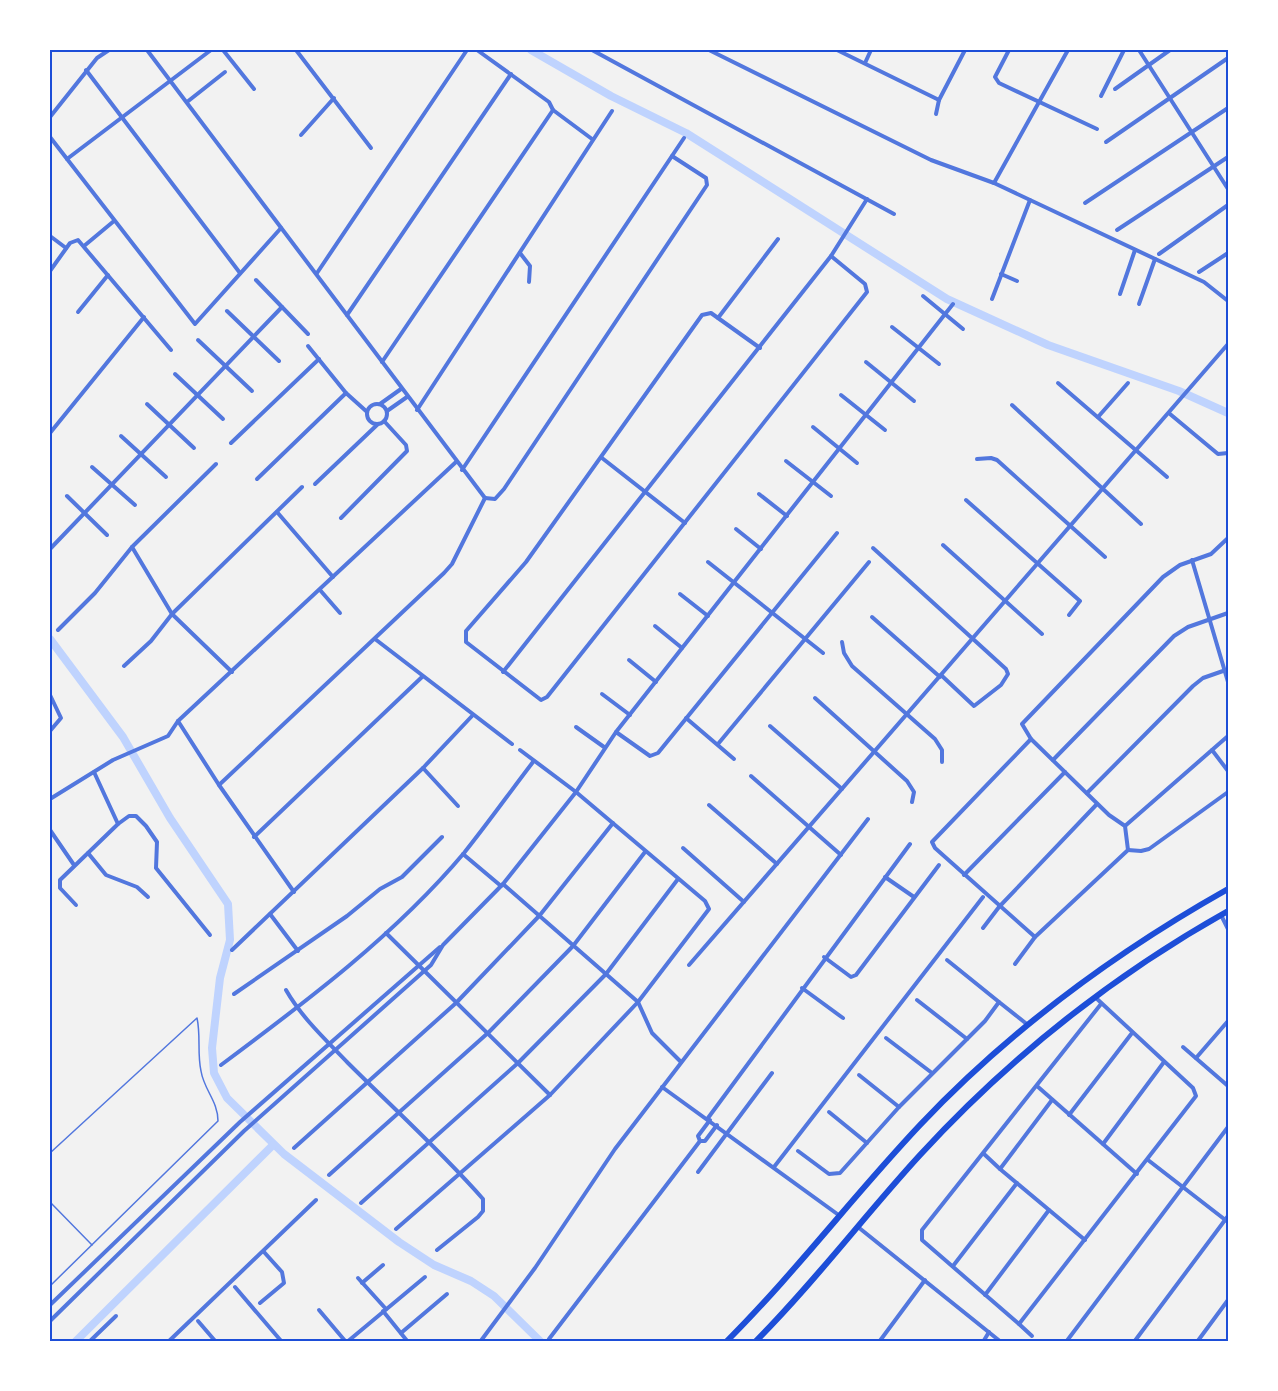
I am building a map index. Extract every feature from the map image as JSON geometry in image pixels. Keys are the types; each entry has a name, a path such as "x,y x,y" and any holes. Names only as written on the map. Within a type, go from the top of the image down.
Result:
{"main road":[{"path":"726,1341 787,1278 921,1124 1028,1026 1138,945 1228,889"},
{"path":"755,1341 920,1155 974,1100 1036,1044 1095,997 1228,911"}],"street":[{"path":"50,117 86,70 109,50"},
{"path":"147,50 317,273 462,470 485,498 492,500 501,494 707,185 707,180 702,175 672,156"},
{"path":"67,159 211,50"},
{"path":"223,50 254,89"},
{"path":"296,50 371,148"},
{"path":"317,273 467,50"},
{"path":"477,50 549,102 553,110 592,139"},
{"path":"592,50 894,214"},
{"path":"709,50 931,160 994,183 1204,282 1228,301"},
{"path":"837,50 939,100"},
{"path":"865,63 871,50"},
{"path":"936,114 939,100 965,50"},
{"path":"1009,50 996,74 996,80 1097,129"},
{"path":"994,183 1068,50"},
{"path":"1101,96 1124,50"},
{"path":"1139,50 1228,189"},
{"path":"1115,89 1170,50"},
{"path":"1106,142 1228,58"},
{"path":"86,70 240,273"},
{"path":"187,102 225,72"},
{"path":"347,315 511,74"},
{"path":"301,135 334,98"},
{"path":"1085,204 1228,108"},
{"path":"382,362 553,110"},
{"path":"417,410 612,111"},
{"path":"50,137 195,324 281,228"},
{"path":"462,470 684,138"},
{"path":"1118,230 1228,157"},
{"path":"503,672 831,256 844,239 867,199"},
{"path":"992,298 1030,200"},
{"path":"1159,254 1228,205"},
{"path":"84,246 114,221"},
{"path":"50,236 66,249"},
{"path":"718,318 778,239"},
{"path":"50,270 76,240 84,246 171,350"},
{"path":"1120,294 1135,250"},
{"path":"520,253 530,266 529,282"},
{"path":"1199,272 1228,253"},
{"path":"760,348 711,312 702,315 526,562 464,635 465,642 541,700 547,697 867,292 865,284 831,256"},
{"path":"1139,304 1155,259"},
{"path":"78,312 108,274"},
{"path":"1001,274 1017,281"},
{"path":"256,280 308,334"},
{"path":"922,296 963,329"},
{"path":"50,1305 249,1113 418,967 502,885 576,792 603,747 953,304"},
{"path":"50,549 282,307"},
{"path":"227,311 279,361"},
{"path":"50,433 144,317"},
{"path":"892,327 939,364"},
{"path":"198,340 252,391"},
{"path":"689,965 1170,414 1228,344"},
{"path":"308,346 346,393 366,411 369,421 378,424"},
{"path":"231,443 319,359"},
{"path":"866,362 914,401"},
{"path":"175,374 223,419"},
{"path":"1058,383 1167,477"},
{"path":"1098,417 1128,383"},
{"path":"366,411 373,404 380,404 401,388"},
{"path":"257,479 346,393"},
{"path":"841,395 885,430"},
{"path":"315,484 378,424 384,421 387,411 407,397"},
{"path":"147,404 194,448"},
{"path":"380,404 387,411"},
{"path":"1012,405 1142,524"},
{"path":"1170,414 1214,452 1222,455 1228,453"},
{"path":"340,518 407,451 406,445 384,421"},
{"path":"813,427 857,463"},
{"path":"121,436 166,477"},
{"path":"602,458 685,523"},
{"path":"976,459 998,460 1105,557"},
{"path":"786,461 831,496"},
{"path":"50,799 129,752 168,736 178,721 456,462"},
{"path":"58,630 95,593 132,547 216,464"},
{"path":"92,467 135,505"},
{"path":"124,666 151,641 172,614 302,487"},
{"path":"759,494 787,516"},
{"path":"67,496 107,535"},
{"path":"219,785 414,605 452,564 485,498"},
{"path":"966,500 1080,601 1069,615"},
{"path":"277,512 334,577"},
{"path":"736,529 761,549"},
{"path":"616,732 650,756 660,751 837,533"},
{"path":"1128,850 1125,826 1097,804 1031,739 1023,727 1025,720 1163,577 1180,565 1212,554 1228,538"},
{"path":"943,545 1042,634"},
{"path":"132,547 172,614 232,672"},
{"path":"872,617 974,706 1001,685 1007,677 1006,669 873,548"},
{"path":"1192,560 1228,682"},
{"path":"708,562 823,653"},
{"path":"718,744 869,562"},
{"path":"320,590 340,612"},
{"path":"680,594 708,616"},
{"path":"1053,760 1174,636 1228,613"},
{"path":"655,626 682,648"},
{"path":"375,639 472,716 512,744"},
{"path":"842,642 844,653 852,666 940,745 942,762"},
{"path":"629,660 656,682"},
{"path":"1087,794 1193,686 1203,678 1223,671"},
{"path":"254,837 422,677"},
{"path":"602,694 630,715"},
{"path":"50,695 61,718 50,731"},
{"path":"815,698 907,782 914,792 912,802"},
{"path":"232,951 423,768 472,716"},
{"path":"686,718 734,759"},
{"path":"178,721 254,837 294,892"},
{"path":"770,726 842,789"},
{"path":"576,727 603,747"},
{"path":"1125,826 1228,736"},
{"path":"1031,739 933,840 935,848 1035,937"},
{"path":"396,1229 550,1095 638,1002 709,909 708,903 613,823 520,750"},
{"path":"1212,750 1228,771"},
{"path":"221,1065 297,1009 386,933 463,854 533,762"},
{"path":"423,768 458,806"},
{"path":"94,772 118,824"},
{"path":"964,875 1065,772"},
{"path":"751,776 841,855"},
{"path":"1015,964 1035,937 1128,850 1149,849 1228,792"},
{"path":"982,928 999,907 1097,804"},
{"path":"709,805 777,864"},
{"path":"76,905 58,884 74,865 129,816 141,820 157,842 156,868 210,936"},
{"path":"480,1341 615,1149 868,819"},
{"path":"294,1148 456,1003 540,915 613,823"},
{"path":"50,830 74,865"},
{"path":"234,994 298,951 387,884 402,877 442,837"},
{"path":"700,1141 698,1136 707,1118 824,957 910,844"},
{"path":"683,848 744,902"},
{"path":"329,1175 489,1032 573,946 645,852"},
{"path":"88,853 106,875 137,887 148,897"},
{"path":"463,854 540,915 638,1002 652,1032 681,1062"},
{"path":"824,957 851,977 856,975 939,865"},
{"path":"885,877 914,897"},
{"path":"361,1203 518,1063 606,974 678,879"},
{"path":"774,1167 983,897"},
{"path":"270,914 298,951"},
{"path":"1221,915 1228,929"},
{"path":"386,933 418,967 489,1032 550,1095"},
{"path":"50,1321 246,1129 424,972 442,945"},
{"path":"947,960 1028,1026"},
{"path":"802,988 843,1018"},
{"path":"286,990 297,1009 483,1199 484,1204 478,1216 437,1250"},
{"path":"1019,1324 1196,1096 1195,1090 1095,997"},
{"path":"917,1000 967,1039"},
{"path":"798,1151 832,1175 840,1173 899,1107 985,1021 999,1002"},
{"path":"1032,1336 920,1236 922,1230 1101,1004"},
{"path":"1196,1058 1228,1022"},
{"path":"1070,1115 1132,1033"},
{"path":"886,1038 933,1073"},
{"path":"1183,1047 1228,1086"},
{"path":"1103,1144 1164,1062"},
{"path":"698,1172 772,1073"},
{"path":"859,1075 899,1107"},
{"path":"1037,1086 1137,1174"},
{"path":"662,1087 728,1132 840,1216"},
{"path":"1000,1168 1052,1100"},
{"path":"829,1112 867,1143"},
{"path":"244,1118 251,1125"},
{"path":"549,1339 700,1141 705,1141 717,1125"},
{"path":"1066,1341 1228,1127"},
{"path":"984,1154 1085,1240"},
{"path":"1134,1341 1228,1219 1148,1160"},
{"path":"953,1266 1017,1183"},
{"path":"168,1341 316,1200"},
{"path":"985,1295 1049,1210"},
{"path":"858,1227 1001,1341"},
{"path":"260,1303 284,1283 282,1272 264,1252"},
{"path":"363,1283 383,1265"},
{"path":"319,1310 347,1341 425,1277"},
{"path":"358,1278 408,1341"},
{"path":"879,1341 926,1280"},
{"path":"236,1287 282,1341"},
{"path":"401,1333 447,1294"},
{"path":"1197,1341 1228,1300"},
{"path":"89,1341 116,1316"},
{"path":"198,1322 216,1341"},
{"path":"983,1341 990,1332"}],"lane":[{"path":"50,1153 197,1018 200,1069 208,1091 217,1103 218,1120 50,1286"},
{"path":"50,1202 93,1245"}],"waterway":[{"path":"531,50 611,96 686,133 947,299 1048,345 1179,391 1228,413"},
{"path":"50,639 123,737 170,818 228,904 230,940 220,978 212,1048 214,1073 227,1098 284,1154 399,1242 434,1265 471,1281 494,1296 541,1342"},
{"path":"75,1342 273,1145"}]}
